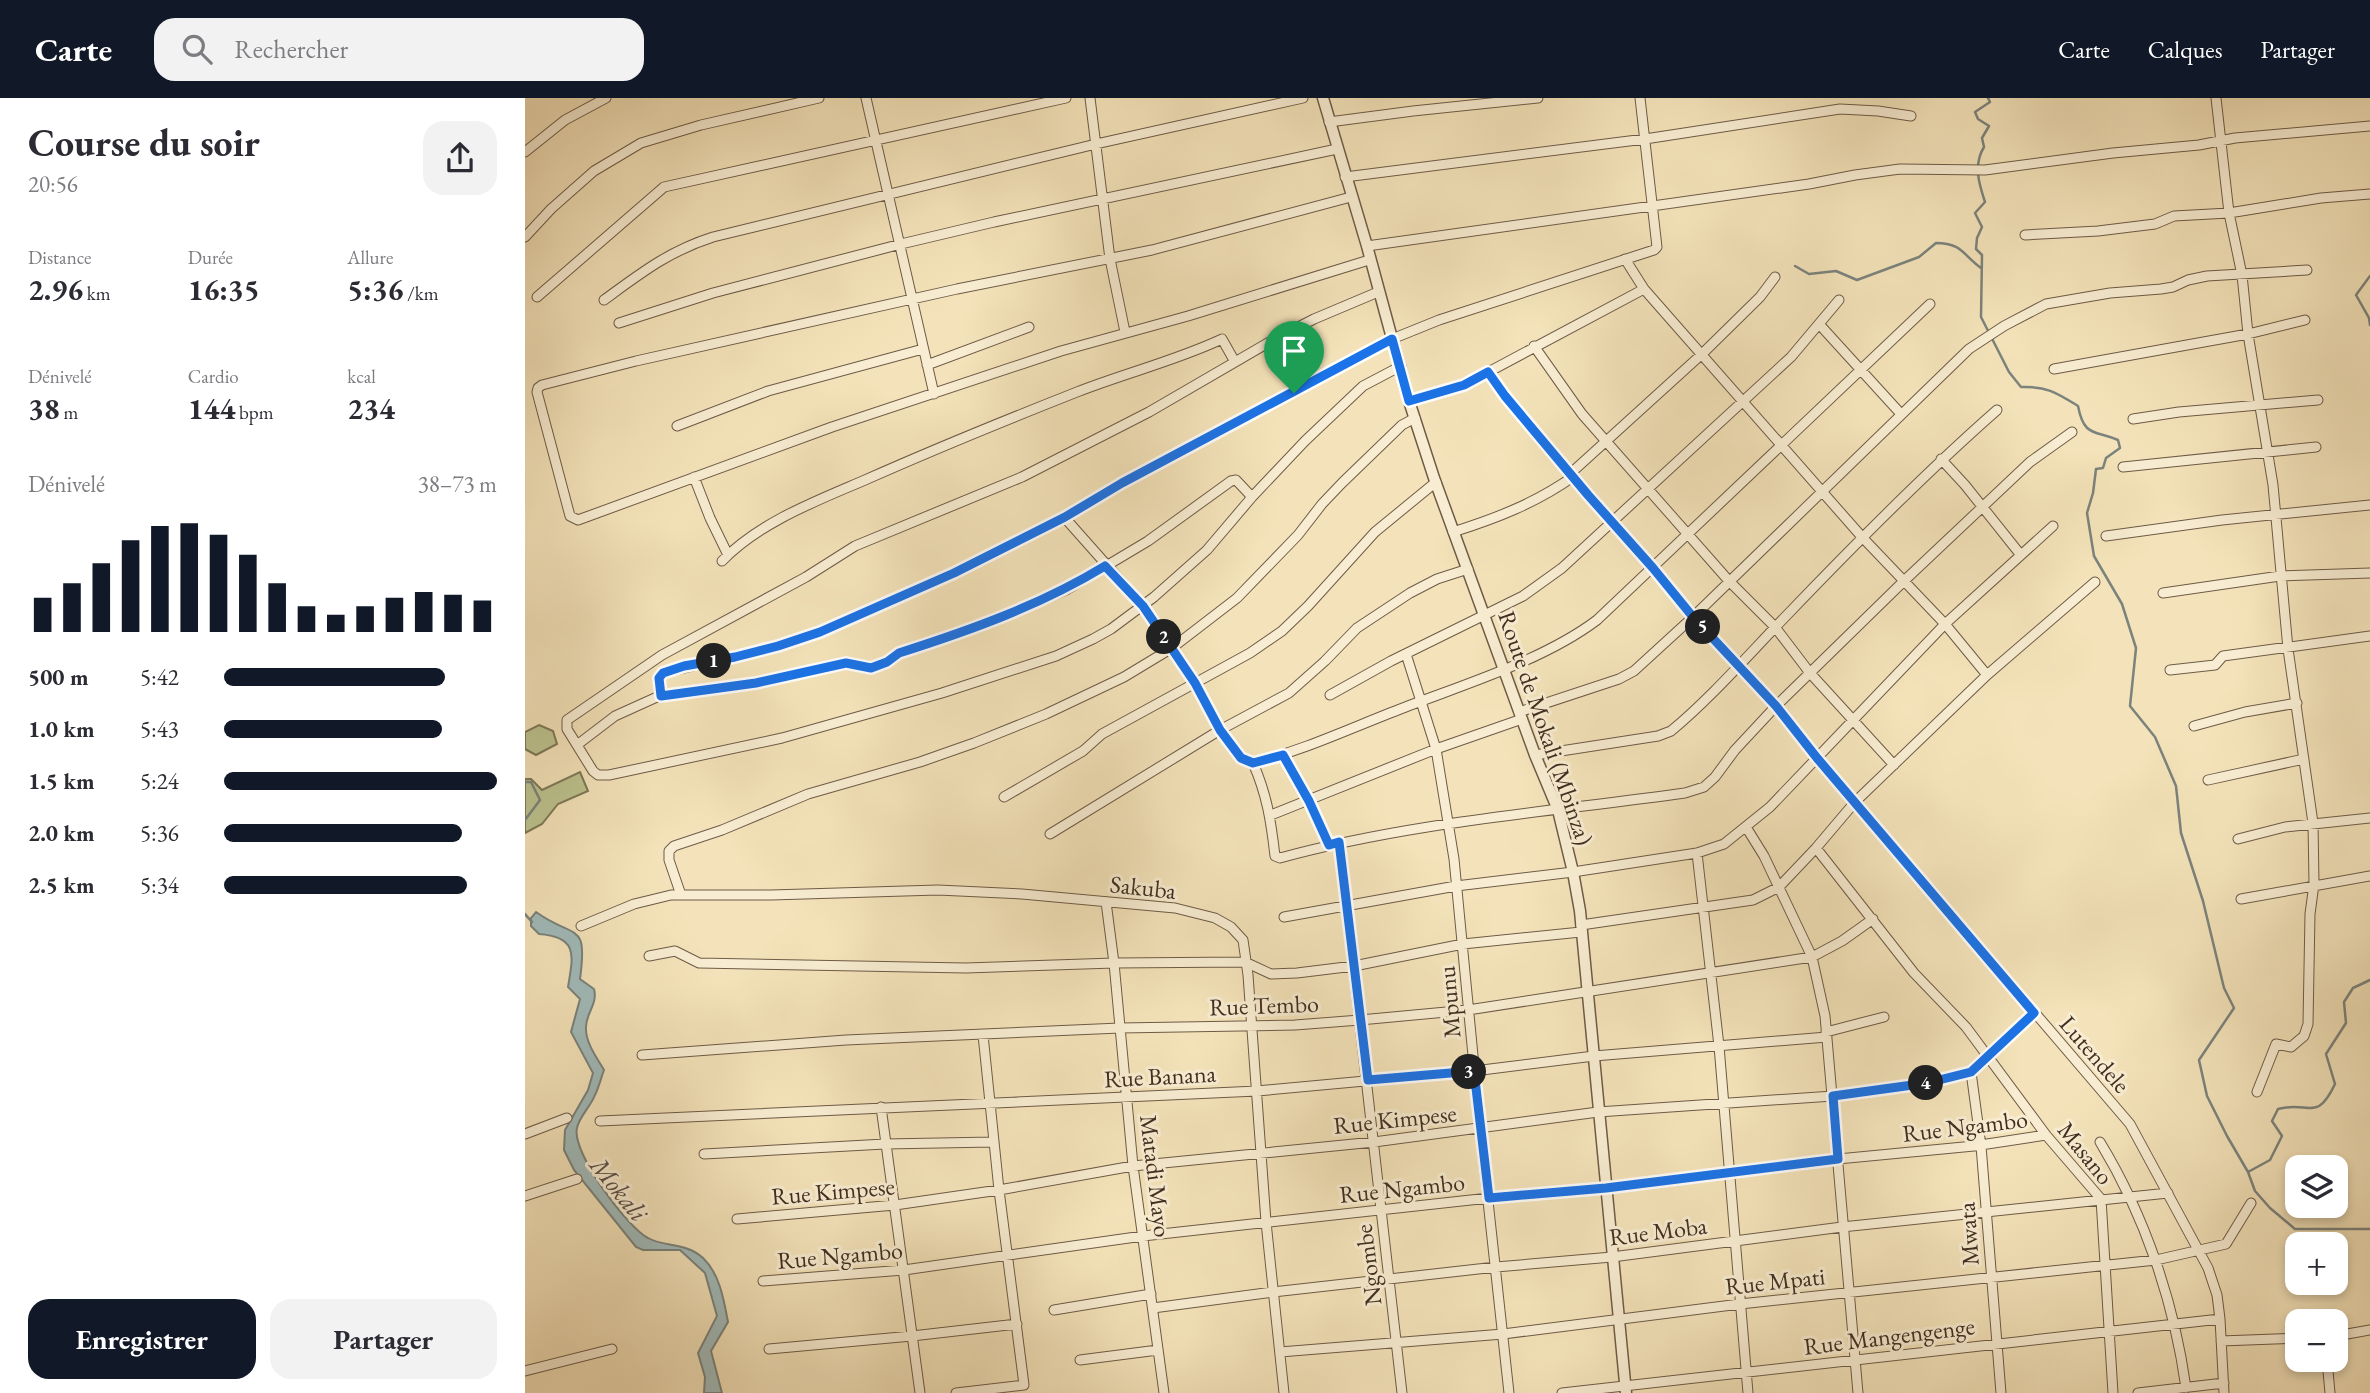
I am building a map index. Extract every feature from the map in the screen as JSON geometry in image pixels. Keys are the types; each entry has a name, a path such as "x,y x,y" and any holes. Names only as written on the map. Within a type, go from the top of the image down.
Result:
{"street":[{"path":"525,152 565,120 606,98"},
{"path":"525,237 551,209 594,171 641,143 701,125 819,98"},
{"path":"866,98 934,394"},
{"path":"537,297 664,187 1066,98"},
{"path":"1090,98 1110,259 1125,332"},
{"path":"604,300 635,275 687,245 1095,144 1303,98"},
{"name":"Route de Mokali (Mbinza)","path":"1323,98 1409,401 1453,532 1557,810 1573,872 1581,928 1626,1390"},
{"path":"1411,98 1413,111"},
{"path":"1329,122 1538,98"},
{"path":"661,696 659,678 663,673 778,646 820,632 954,573 1065,517 1122,483 1392,339 1439,320 1656,248 1640,98"},
{"path":"2216,98 2229,212 2242,275 2248,334 2277,516 2288,649 2313,823 2314,884 2310,914 2308,1024 2304,1036 2291,1046 2276,1044 2256,1092"},
{"path":"1345,177 1645,139 1840,109 1911,116"},
{"path":"1367,246 1900,169 1985,170 2370,126"},
{"path":"619,323 713,293 901,244 1337,149"},
{"path":"2025,235 2098,231 2155,223 2174,216 2229,212 2321,198 2370,194"},
{"path":"1351,197 1249,226 1110,259 957,289 636,360 538,387 540,404 573,519 578,520 832,427 1125,332 1200,313 1369,260"},
{"path":"1625,258 1644,289 1742,403 1862,537 1945,624 1987,674"},
{"path":"1271,815 1634,671 1969,349 2004,326 2046,304 2110,293 2173,287 2207,276 2307,270"},
{"path":"1453,532 1510,513 1550,493 1702,354 1760,297 1775,277"},
{"path":"1409,401 1464,385 1644,289"},
{"path":"1378,292 1314,319 1150,412 1022,477 855,546 815,572 662,655 567,720 568,729 593,771 598,775 609,775 782,738 942,693 1056,656 1111,629 1143,606 1207,550 1252,497 1363,386 1401,366"},
{"path":"1330,695 1523,596 1552,575 1791,357 1839,300"},
{"path":"1065,517 1105,566 1143,606 1195,683 1220,730 1241,758 1253,763 1283,755 1503,669 1583,631 1653,568 1930,304"},
{"path":"2054,369 2248,334 2305,320"},
{"path":"1819,324 1901,414"},
{"path":"927,365 1029,327"},
{"path":"694,477 725,558 752,536 817,501 1076,392 1222,339 1234,362"},
{"path":"1534,346 1581,414 1729,581 1775,627 1810,673 1894,765"},
{"path":"677,426 768,391 923,349"},
{"name":"Lutendele","path":"1488,372 1505,396 1693,617 1776,706 1817,758 2130,1124 2200,1251 2217,1295 2224,1388"},
{"path":"2133,419 2179,412 2318,400"},
{"path":"1535,755 1658,736 1671,731 1941,459 1997,410"},
{"path":"681,895 669,860 669,851 674,846 722,830 808,794 920,762 1046,714 1124,677 1172,648 1252,585 1342,483 1402,425 1415,418"},
{"path":"1253,763 1265,791 1277,858 1339,842 1448,824 1685,793 1704,788 1776,706 1905,580 2030,461 2073,432"},
{"path":"2123,467 2316,447"},
{"path":"1941,459 2020,554"},
{"path":"577,745 615,716 661,696 756,683 846,663 871,668 887,662 899,653 991,622 1066,590 1148,541 1231,481 1236,480 1252,497"},
{"path":"1004,797 1083,751 1103,734 1250,653 1282,631 1375,532 1436,482"},
{"path":"2106,536 2222,520 2370,505"},
{"path":"1284,917 1456,886 1697,853 1724,844 1770,807 1945,624 2053,526"},
{"path":"1050,834 1220,730 1289,693 1357,628 1410,593 1437,579 1468,569"},
{"path":"2163,593 2280,576 2370,573"},
{"path":"649,956 675,951 699,963 966,968 1245,962 1271,974 1297,974 1354,966 1463,944 1753,900 1779,887 1855,802 1987,674 2095,582"},
{"path":"2170,670 2215,665 2223,656 2370,636"},
{"name":"Mpunu","path":"1406,654 1436,750 1448,824 1463,944 1509,1393"},
{"path":"2194,726 2245,712 2297,703"},
{"path":"1283,755 1309,801 1329,845"},
{"path":"2209,780 2304,759"},
{"path":"2238,839 2285,827 2370,818"},
{"path":"1746,827 1779,887 1812,957 1826,1034 1833,1096 1858,1393"},
{"name":"Ngombe","path":"1339,842 1402,1393"},
{"name":"Masano","path":"1816,848 1914,973 1966,1027 2046,1135 2101,1199 2113,1393"},
{"path":"1697,853 1719,1046 1748,1393"},
{"path":"2241,898 2370,876"},
{"name":"Sakuba","path":"581,926 652,898 681,895 938,890 1022,894 1175,908 1215,918 1231,927 1243,940 1266,1222 1284,1393"},
{"name":"Matadi Mayo","path":"1106,902 1133,1166 1164,1393"},
{"name":"Rue Tembo","path":"642,1055 846,1040 1120,1028 1295,1025 1468,1010 1812,957 1842,941 1873,919"},
{"name":"Rue Kimpese","path":"737,1219 895,1205 1133,1166 1374,1142 1598,1112 1833,1096 1927,1083 1971,1072 2034,1013"},
{"name":"Rue Banana","path":"600,1121 1257,1091 1826,1034 1884,1017"},
{"path":"956,1393 1024,1389 993,1142 983,1035"},
{"name":"Mwata","path":"1971,1072 1981,1146 2001,1393"},
{"path":"881,1107 920,1393"},
{"path":"525,1134 568,1118"},
{"name":"Rue Ngambo","path":"763,1281 904,1270 1143,1236 1489,1198 1606,1188 1838,1159 1981,1146 2046,1135"},
{"path":"704,1154 885,1144 993,1142"},
{"path":"2100,1142 2123,1179 2155,1260 2174,1324 2186,1388"},
{"path":"525,1196 577,1179"},
{"name":"Rue Moba","path":"1153,1308 1496,1267 1612,1257 1842,1227 2168,1193"},
{"name":"Rue Mpati","path":"1280,1352 1503,1334 1740,1304 2155,1260 2219,1247 2229,1241 2251,1203"},
{"path":"1054,1310 1151,1294"},
{"name":"Rue Mangengenge","path":"1562,1393 1626,1390 1746,1372 2220,1319"},
{"path":"769,1349 1017,1324"},
{"path":"2348,1333 2370,1330"},
{"path":"2221,1341 2285,1339"},
{"path":"525,1371 612,1349"},
{"path":"1080,1360 1158,1350"},
{"path":"2328,1372 2330,1393"},
{"path":"2138,1393 2186,1388 2224,1388"}],"green space":[{"path":"539,725 553,731 557,744 536,755 525,749 525,732"},
{"path":"580,772 588,791 558,804 542,824 525,833 525,779 531,779 542,790"}],"water":[{"path":"536,912 576,934 580,939 580,979 594,989 595,994 586,1033 604,1070 598,1089 580,1120 577,1139 602,1188 627,1220 654,1241 696,1253 714,1272 728,1322 711,1351 722,1393 704,1393 705,1377 698,1353 717,1316 705,1273 680,1250 643,1250 636,1247 574,1170 564,1150 565,1130 588,1090 593,1073 571,1032 580,999 568,987 572,957 570,950 561,939 539,934 531,926 531,918"}],"waterway":[{"path":"1988,98 1990,102 1975,112 1978,119 1989,126 1982,138 1984,147 1978,168 1985,202 1975,213 1982,227 1976,249 1982,255 1981,317 2009,372 2021,387 2045,389 2071,401 2078,406 2087,428 2118,440 2120,448 2106,458 2103,468 2096,469 2087,513 2094,556 2122,604 2136,648 2130,706 2155,737 2176,786 2181,833 2203,901 2224,988 2234,1008 2199,1060 2207,1096 2248,1172 2255,1191 2295,1229 2370,1229"},
{"path":"1795,266 1809,274 1836,271 1857,280 1919,257 1936,243 1957,247 1981,268"},
{"path":"2370,276 2356,295 2370,325"},
{"name":"Mokali","path":"525,782 531,782 540,800 525,820"},
{"name":"Mokali","path":"525,914 532,922"},
{"path":"2248,1172 2270,1160 2282,1136 2272,1121 2278,1109 2317,1107 2328,1096 2335,1084 2326,1054 2346,1023 2344,1002 2353,988 2370,980"}],"route":[{"path":"1392,339 1409,401 1464,385 1488,372 1588,495 1693,617 1776,706 2034,1013 1971,1072 1927,1083 1833,1096 1838,1159 1606,1188 1489,1198 1474,1071 1368,1080 1339,842 1329,845 1309,801 1283,755 1253,763 1241,758 1220,730 1195,683 1143,606 1105,566 1066,590 991,622 899,653 887,662 871,668 846,663 756,683 661,696 659,678 663,673 778,646 820,632 954,573 1065,517 1122,483 1294,393 1392,339"}]}
